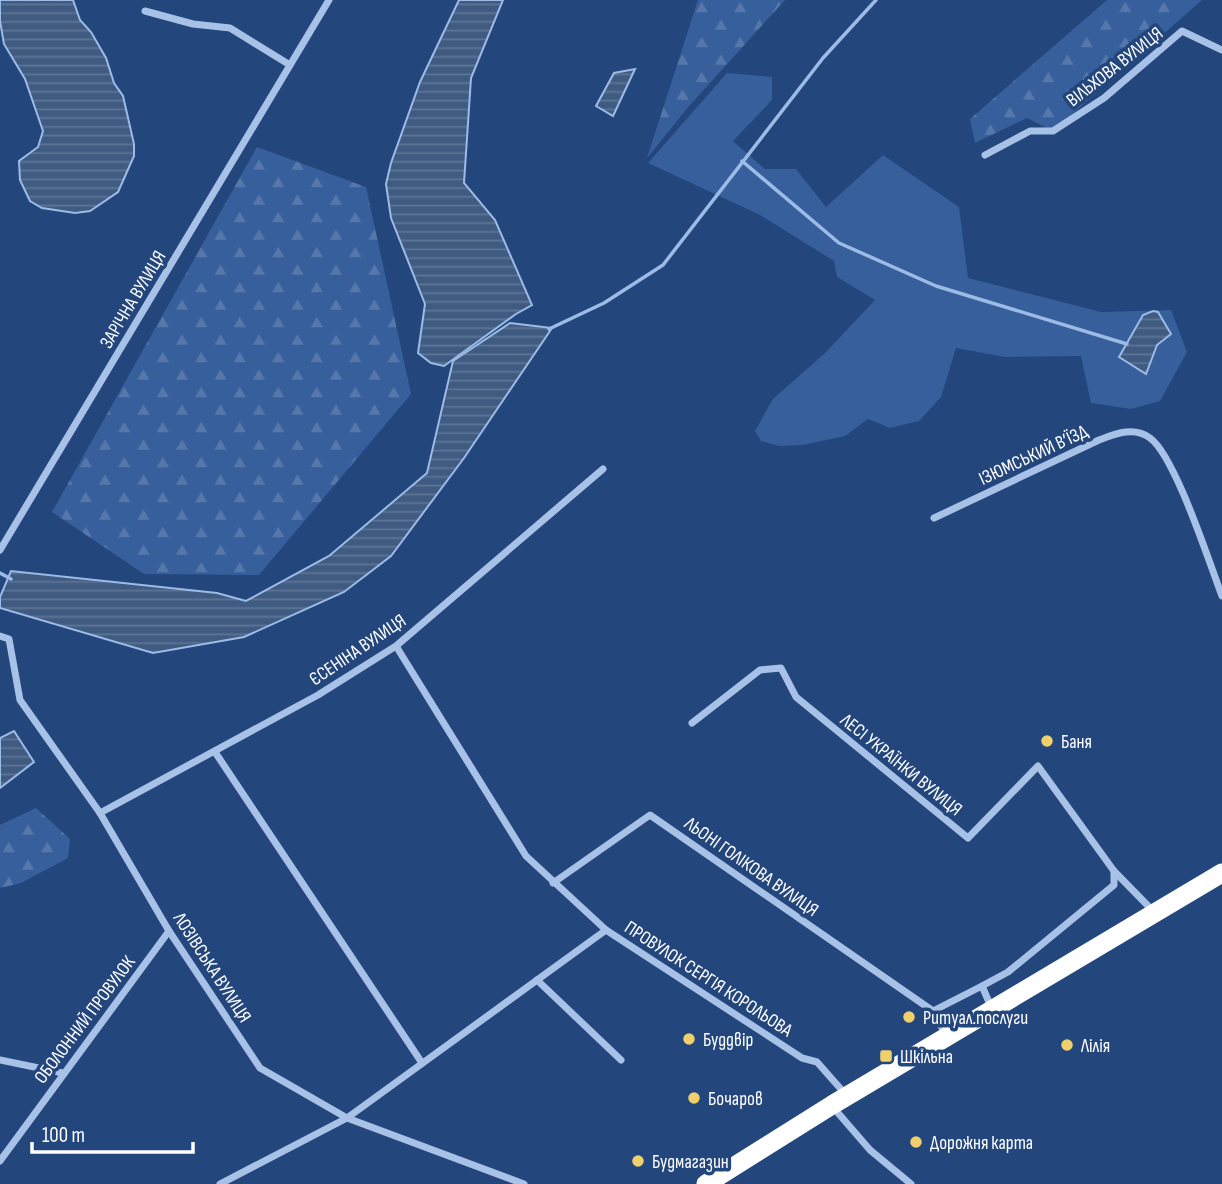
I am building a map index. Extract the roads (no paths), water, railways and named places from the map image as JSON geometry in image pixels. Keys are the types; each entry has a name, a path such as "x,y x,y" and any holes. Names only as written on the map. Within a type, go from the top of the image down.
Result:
{"highway":[{"path":"706,1184 1222,873"}],"street":[{"name":"ЗАРІЧНА ВУЛИЦЯ","path":"0,550 329,0"},
{"path":"145,11 193,24 230,27 290,65"},
{"name":"ВІЛЬХОВА ВУЛИЦЯ","path":"985,155 1030,131 1053,131 1104,98 1182,31 1222,50"},
{"name":"ІЗЮМСЬКИЙ В’ЇЗД","path":"934,519 1112,435 1125,430 1149,436 1167,455 1222,596"},
{"name":"ЄСЕНІНА ВУЛИЦЯ","path":"100,813 318,695 396,646 603,469"},
{"name":"ЛОЗІВСЬКА ВУЛИЦЯ","path":"0,636 9,639 20,700 100,813 169,931 260,1068 347,1118 524,1184"},
{"name":"ПРОВУЛОК СЕРГІЯ КОРОЛЬОВА","path":"396,646 526,856 606,930 802,1058 817,1062 870,1150 911,1184"},
{"name":"ЛЕСІ УКРАЇНКИ ВУЛИЦЯ","path":"692,723 760,670 781,668 796,697 968,838 1038,766 1114,871"},
{"path":"215,752 422,1063"},
{"name":"ЛЬОНІ ГОЛІКОВА ВУЛИЦЯ","path":"553,883 650,815 933,1011 934,1017 948,1037"},
{"path":"1114,871 1155,912"},
{"path":"933,1011 1007,972 1114,885 1114,871"},
{"path":"220,1184 347,1118 606,930"},
{"name":"ОБОЛОННИЙ ПРОВУЛОК","path":"0,1161 169,931"},
{"path":"537,980 621,1060"},
{"path":"982,986 992,1010"},
{"path":"0,1060 63,1073"}],"waterway":[{"path":"549,329 604,303 663,265 823,58 876,0"},
{"path":"742,161 839,243 936,286 1127,344"},
{"path":"0,573 11,579"}],"place":[{"name":"Баня","path":"1047,741"},
{"name":"Ритуал.послуги","path":"909,1017"},
{"name":"Буддвір","path":"689,1039"},
{"name":"Лілія","path":"1067,1045"},
{"name":"Шкільна","path":"886,1056"},
{"name":"Бочаров","path":"694,1098"},
{"name":"Дорожня карта","path":"916,1142"},
{"name":"Будмагазин","path":"638,1161"}]}
